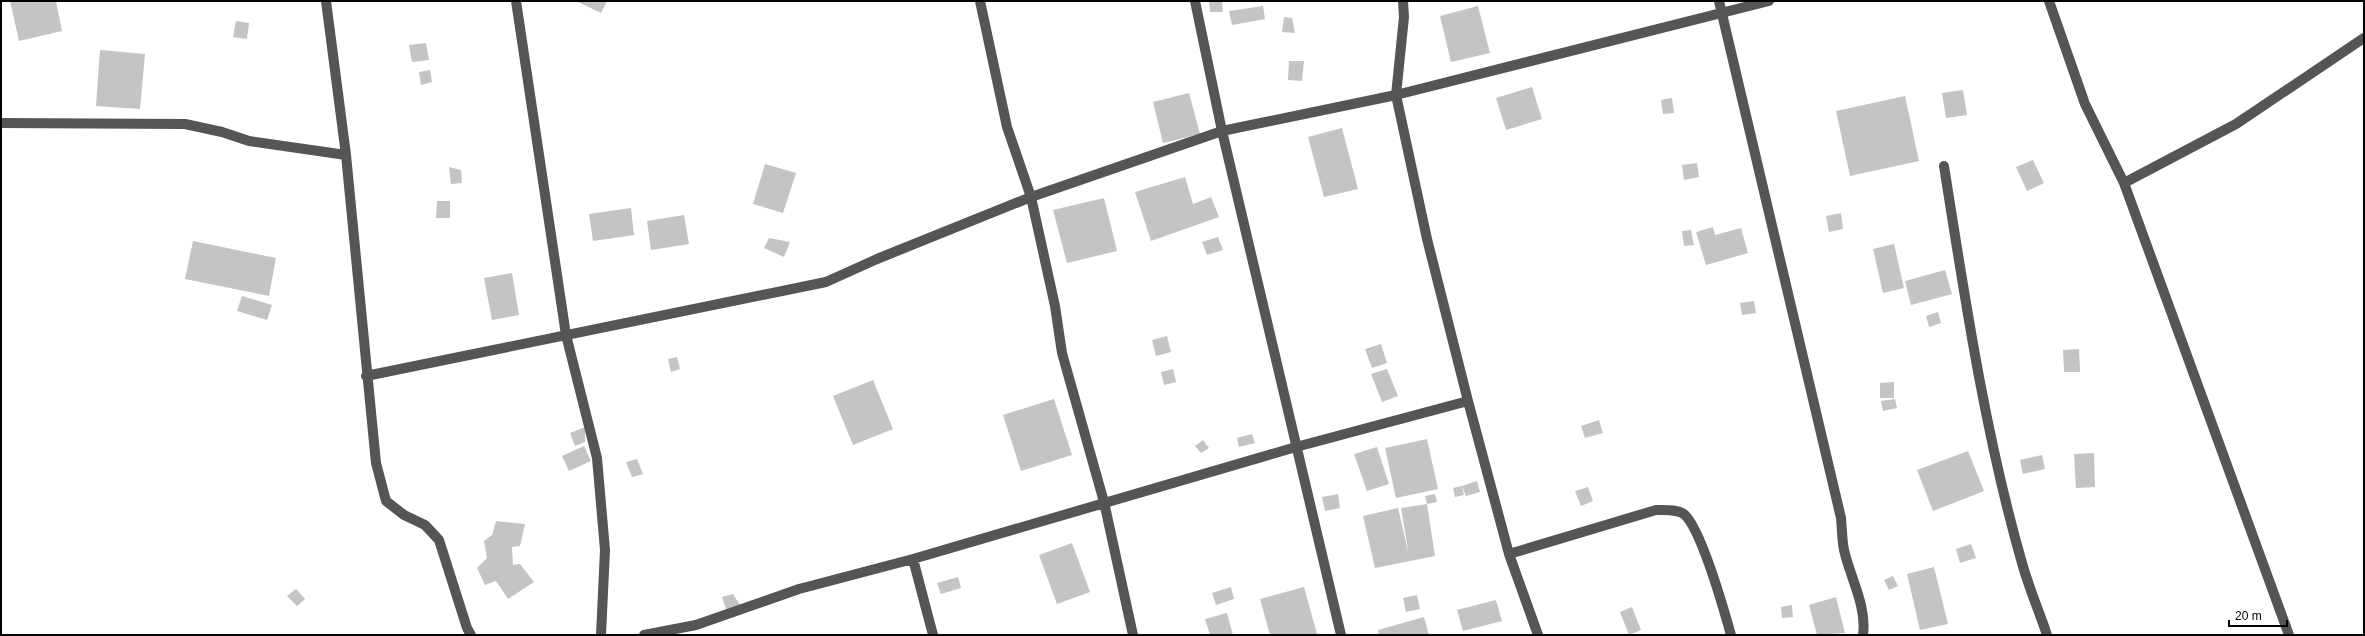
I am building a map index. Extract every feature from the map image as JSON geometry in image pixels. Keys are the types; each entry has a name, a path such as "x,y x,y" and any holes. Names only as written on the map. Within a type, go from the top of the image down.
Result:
{"street":[{"path":"326,1 346,155 366,376 376,463 386,501 404,515 425,525 439,540 467,628 471,635"},
{"path":"516,1 566,335 597,458 605,550 601,635"},
{"path":"980,1 1007,127 1031,197 1055,306 1062,353 1104,502 1133,635"},
{"path":"1195,1 1222,130 1341,635"},
{"path":"1403,1 1404,17 1396,95 1427,239 1468,401 1509,554 1538,635"},
{"path":"1719,1 1837,503 1844,550 1854,578 1864,626 1863,635"},
{"path":"366,376 826,282 877,259 1031,197 1222,130 1396,95 1769,1"},
{"path":"2049,1 2085,104 2124,183 2289,635"},
{"path":"2124,183 2236,124 2364,38"},
{"path":"1,123 185,124 222,132 249,141 346,155"},
{"path":"1944,166 1974,351 1995,453 2022,564 2047,635"},
{"path":"644,635 696,625 799,589 913,559 1296,447 1468,401"},
{"path":"1509,554 1656,510 1679,512 1685,515 1696,531 1724,609 1731,635"},
{"path":"913,559 933,635"}],"building":[{"path":"10,1 56,1 62,31 19,41"},
{"path":"576,1 607,1 601,13"},
{"path":"1209,1 1222,1 1223,12 1210,12"},
{"path":"1263,6 1265,19 1232,25 1229,11"},
{"path":"1478,6 1490,53 1451,62 1440,16"},
{"path":"1284,17 1292,18 1295,33 1282,32"},
{"path":"236,21 249,23 247,39 233,37"},
{"path":"426,43 429,60 412,62 409,45"},
{"path":"100,50 145,54 140,109 96,106"},
{"path":"1289,61 1304,61 1302,81 1288,80"},
{"path":"430,70 432,82 421,85 419,72"},
{"path":"1532,87 1542,119 1506,130 1496,98"},
{"path":"1963,90 1967,115 1946,118 1942,93"},
{"path":"1189,93 1200,134 1163,143 1153,102"},
{"path":"1905,96 1919,161 1850,176 1836,111"},
{"path":"1672,98 1674,113 1663,114 1661,100"},
{"path":"1342,128 1358,189 1324,197 1308,137"},
{"path":"2033,160 2044,183 2027,191 2016,167"},
{"path":"1697,163 1699,177 1684,180 1682,165"},
{"path":"765,164 796,173 783,213 753,204"},
{"path":"449,167 461,170 462,183 451,184"},
{"path":"1185,177 1193,204 1211,197 1219,217 1151,241 1135,192"},
{"path":"1104,198 1117,251 1067,263 1053,210"},
{"path":"437,201 450,201 450,218 436,218"},
{"path":"631,208 634,235 593,241 589,214"},
{"path":"1841,213 1843,229 1829,232 1826,216"},
{"path":"684,215 689,244 651,250 647,221"},
{"path":"1713,227 1715,235 1741,228 1748,253 1706,265 1696,232"},
{"path":"1691,230 1694,245 1684,246 1682,231"},
{"path":"1218,237 1223,250 1207,255 1202,242"},
{"path":"769,238 790,242 784,257 764,248"},
{"path":"193,241 276,258 269,296 185,279"},
{"path":"1894,244 1904,288 1883,293 1873,249"},
{"path":"1945,270 1952,294 1911,305 1905,281"},
{"path":"512,273 519,315 492,320 484,278"},
{"path":"242,296 272,305 267,320 237,311"},
{"path":"1754,301 1756,313 1742,315 1740,303"},
{"path":"1938,312 1941,323 1929,327 1926,316"},
{"path":"1167,336 1171,352 1156,356 1152,340"},
{"path":"1381,344 1387,363 1372,368 1365,349"},
{"path":"2079,349 2080,372 2064,372 2063,350"},
{"path":"677,357 680,369 671,372 668,359"},
{"path":"1173,369 1176,382 1164,385 1161,372"},
{"path":"1387,369 1398,396 1382,402 1371,374"},
{"path":"873,380 893,429 853,445 833,396"},
{"path":"1894,382 1894,398 1880,398 1880,383"},
{"path":"1054,399 1072,455 1021,471 1003,415"},
{"path":"1895,399 1897,408 1883,411 1881,401"},
{"path":"1599,420 1603,433 1585,438 1581,426"},
{"path":"585,427 585,442 575,446 570,433"},
{"path":"1252,434 1255,443 1239,447 1237,438"},
{"path":"1427,439 1438,489 1396,498 1385,448"},
{"path":"1203,440 1209,448 1201,453 1195,446"},
{"path":"584,446 591,461 569,471 562,456"},
{"path":"1377,447 1389,484 1367,491 1354,454"},
{"path":"1968,451 1984,491 1933,511 1917,470"},
{"path":"2094,453 2095,487 2076,488 2074,454"},
{"path":"2042,455 2045,469 2023,474 2020,460"},
{"path":"637,459 643,474 632,477 626,462"},
{"path":"1477,481 1480,492 1466,496 1462,486"},
{"path":"1462,486 1464,495 1455,497 1453,488"},
{"path":"1588,487 1593,501 1581,506 1575,491"},
{"path":"1338,494 1340,508 1325,511 1322,497"},
{"path":"1435,494 1437,502 1427,504 1425,496"},
{"path":"1427,504 1435,556 1375,568 1363,516 1398,508 1409,555 1401,508"},
{"path":"496,521 525,524 520,546 512,547 513,565 520,564 534,582 508,599 496,581 485,585 477,568 487,558 484,541 492,535"},
{"path":"1072,543 1090,592 1057,604 1039,555"},
{"path":"1971,544 1976,558 1960,563 1956,549"},
{"path":"1934,567 1948,624 1920,630 1907,574"},
{"path":"1893,576 1898,586 1889,590 1884,580"},
{"path":"958,577 961,588 941,594 937,583"},
{"path":"1231,587 1234,599 1216,605 1212,593"},
{"path":"1304,587 1317,634 1270,635 1260,599"},
{"path":"296,589 305,599 297,606 287,596"},
{"path":"733,594 740,605 726,609 722,597"},
{"path":"1417,595 1420,609 1406,612 1403,598"},
{"path":"1836,597 1845,633 1817,635 1809,605"},
{"path":"1496,600 1502,621 1463,631 1457,610"},
{"path":"1792,605 1793,617 1782,618 1781,607"},
{"path":"1632,607 1641,630 1629,635 1620,612"},
{"path":"1227,613 1233,635 1210,635 1205,619"},
{"path":"1424,617 1429,635 1379,635 1378,630"}]}
